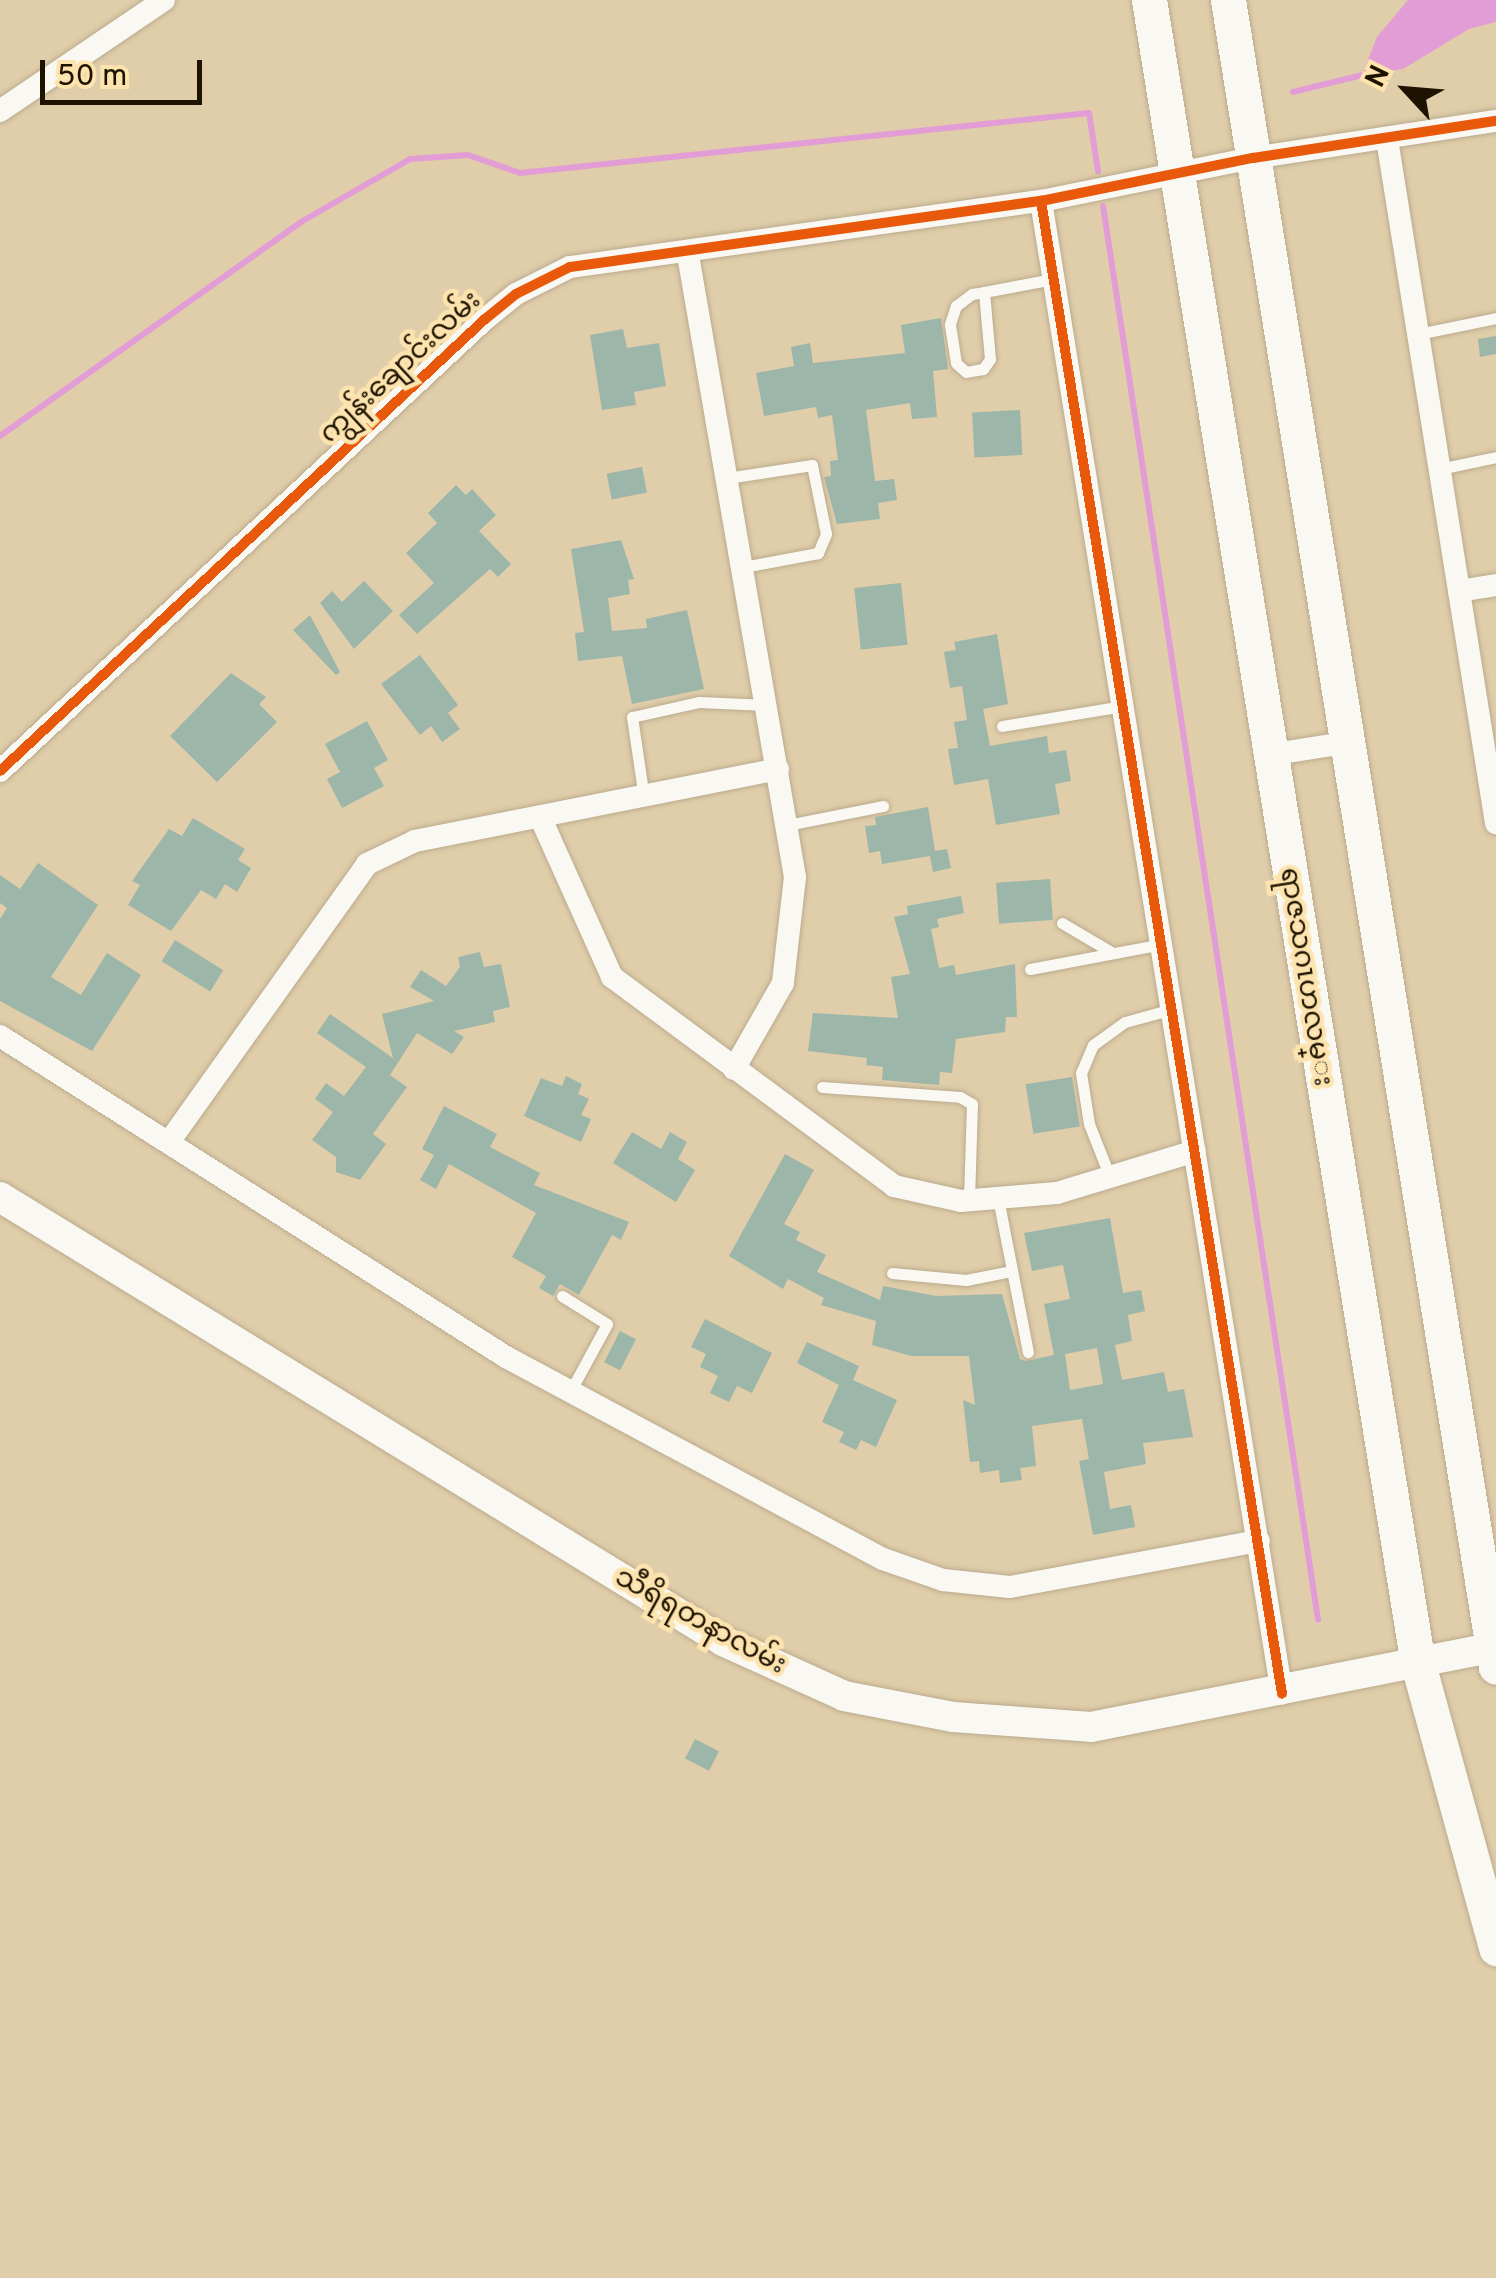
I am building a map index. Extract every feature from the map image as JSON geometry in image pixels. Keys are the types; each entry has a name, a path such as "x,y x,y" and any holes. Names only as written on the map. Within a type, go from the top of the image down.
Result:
{"main road":[{"name":"ရာဇသဂၤဟလမ္း","path":"1149,0 1418,1664 1496,1948"},
{"path":"1228,0 1345,743 1482,1507 1494,1657"},
{"name":"သီရိရတနာလမ်း","path":"0,1197 722,1640 844,1696 953,1717 1091,1727 1282,1694 1418,1664 1494,1657"}],"street":[{"path":"0,112 164,0"},
{"name":"ကျွန်းချောင်းလမ်း","path":"0,772 516,294 570,267 688,255 1040,201 1253,158 1496,121"},
{"path":"1386,139 1459,591 1487,708 1496,823"},
{"path":"1040,201 1282,1694"},
{"path":"688,255 795,877 783,983 734,1069"},
{"path":"1459,591 1496,585"},
{"path":"1269,755 1345,743"},
{"path":"169,1142 367,864 415,841 542,821 778,770"},
{"path":"542,821 612,977 894,1186 969,1201 1057,1192 1196,1151"},
{"path":"0,1036 570,1392 883,1559 943,1580 1010,1586 1259,1540"}],"lane":[{"path":"984,292 990,359 984,369 966,372 956,363 950,324 956,306 984,292 1054,279"},
{"path":"1418,334 1496,318"},
{"path":"1440,469 1496,458"},
{"path":"727,478 812,465 826,534 818,553 743,567"},
{"path":"644,798 632,717 699,702 767,705"},
{"path":"1002,726 1123,706"},
{"path":"787,825 883,806"},
{"path":"1062,923 1114,953"},
{"path":"1030,969 1162,944"},
{"path":"1110,1176 1088,1124 1081,1074 1093,1045 1125,1022 1164,1012"},
{"path":"822,1087 960,1097 972,1104 969,1201"},
{"path":"998,1198 1028,1352"},
{"path":"892,1273 966,1280 1012,1270"},
{"path":"562,1296 607,1324 570,1392"}],"shaded area":[{"path":"1408,0 1496,0 1496,22 1469,29 1403,69 1362,75 1377,37"}],"building":[{"path":"941,318 948,369 933,371 937,417 912,419 910,403 866,410 875,481 894,479 897,500 878,503 880,519 837,524 824,477 831,476 830,461 838,460 832,415 818,418 816,407 764,416 756,373 794,366 791,347 810,343 813,363 905,353 901,325"},
{"path":"623,329 627,348 659,343 666,386 634,392 636,405 602,410 590,335"},
{"path":"1496,336 1496,354 1480,357 1478,339"},
{"path":"1020,410 1022,455 974,457 972,413"},
{"path":"642,467 647,493 612,499 607,474"},
{"path":"456,485 466,495 472,489 496,515 479,531 511,564 498,577 490,569 417,634 399,615 434,583 406,553 437,523 428,513"},
{"path":"621,540 634,579 628,580 630,594 608,598 612,631 647,628 646,619 687,610 704,689 632,704 622,656 578,661 575,633 584,632 571,549"},
{"path":"364,581 393,611 354,649 320,603 332,591 342,602"},
{"path":"901,583 907,645 861,650 854,588"},
{"path":"310,615 340,672 336,675 293,630"},
{"path":"997,634 1008,704 983,709 990,746 1047,736 1049,753 1066,750 1071,781 1055,784 1060,814 996,825 988,779 954,785 948,749 958,748 954,722 967,720 962,686 950,688 944,652 956,650 954,642"},
{"path":"420,655 458,705 448,713 460,729 442,742 431,726 420,735 381,684"},
{"path":"231,673 266,697 259,704 277,722 217,782 170,736"},
{"path":"367,721 388,760 374,768 384,786 342,808 327,779 340,772 325,744"},
{"path":"928,807 935,851 947,849 951,868 933,872 930,856 882,864 880,851 869,853 865,826 876,825 875,817"},
{"path":"193,818 245,849 238,860 251,868 237,892 225,884 216,899 201,890 171,931 128,905 140,885 132,881 169,829 182,836"},
{"path":"38,863 98,905 51,977 81,995 107,953 141,975 92,1051 0,1001 0,919 7,908 0,903 0,875 20,889"},
{"path":"1050,879 1053,920 999,924 996,883"},
{"path":"961,896 964,913 937,919 939,927 931,929 939,968 954,965 956,975 1015,964 1017,1017 1006,1017 1005,1032 956,1039 952,1073 940,1072 939,1085 882,1080 883,1067 866,1065 867,1058 808,1051 813,1013 898,1018 891,977 910,974 894,917 908,914 907,906"},
{"path":"175,940 223,970 210,991 162,961"},
{"path":"480,952 484,967 501,964 510,1007 493,1011 495,1022 454,1031 464,1037 452,1054 417,1033 390,1075 407,1087 373,1134 386,1144 360,1180 336,1172 336,1157 312,1140 333,1112 315,1099 326,1083 344,1096 366,1067 317,1033 330,1014 393,1058 382,1014 434,1001 410,987 421,970 446,986 460,967 458,957"},
{"path":"566,1076 582,1084 578,1094 589,1099 581,1115 591,1119 581,1142 524,1116 541,1078 562,1086"},
{"path":"1072,1077 1080,1126 1033,1134 1026,1084"},
{"path":"444,1106 497,1134 490,1147 540,1173 534,1185 629,1222 621,1240 612,1235 579,1295 560,1284 553,1296 539,1288 546,1276 512,1257 536,1213 449,1164 436,1189 420,1180 434,1155 422,1149"},
{"path":"632,1132 661,1149 670,1132 687,1142 678,1159 695,1170 676,1202 613,1163"},
{"path":"785,1154 814,1170 784,1224 800,1232 796,1240 826,1255 817,1272 880,1300 883,1286 936,1296 1002,1294 1020,1359 1026,1361 1054,1355 1044,1304 1070,1299 1063,1265 1032,1271 1024,1233 1110,1218 1123,1293 1141,1290 1145,1311 1128,1315 1132,1341 1115,1345 1122,1380 1164,1372 1168,1392 1184,1389 1193,1437 1143,1443 1146,1464 1104,1472 1110,1509 1131,1505 1135,1527 1093,1535 1079,1461 1089,1459 1082,1419 1032,1426 1036,1466 1020,1468 1022,1480 1000,1483 999,1470 980,1473 979,1461 970,1462 963,1400 975,1405 969,1356 911,1356 872,1345 876,1321 821,1305 824,1298 788,1279 783,1289 729,1256","holes":["1097,1348 1103,1384 1070,1390 1065,1354"]},
{"path":"705,1319 772,1353 752,1393 737,1386 729,1402 710,1393 718,1376 700,1367 706,1354 691,1347"},
{"path":"620,1331 636,1339 620,1370 604,1362"},
{"path":"807,1342 859,1366 853,1380 897,1400 876,1447 861,1440 856,1450 839,1442 844,1432 822,1422 839,1385 797,1363"},
{"path":"695,1739 719,1751 709,1771 685,1759"}],"waterway":[{"path":"1293,92 1362,75"},
{"path":"0,436 301,222 410,159 468,155 520,173 1089,113 1098,171"},
{"path":"1103,206 1318,1620"}],"cycle path":[{"path":"0,771 484,320 516,294 570,267 1041,201 1253,158 1496,121"},
{"path":"1041,201 1282,1694"}]}
